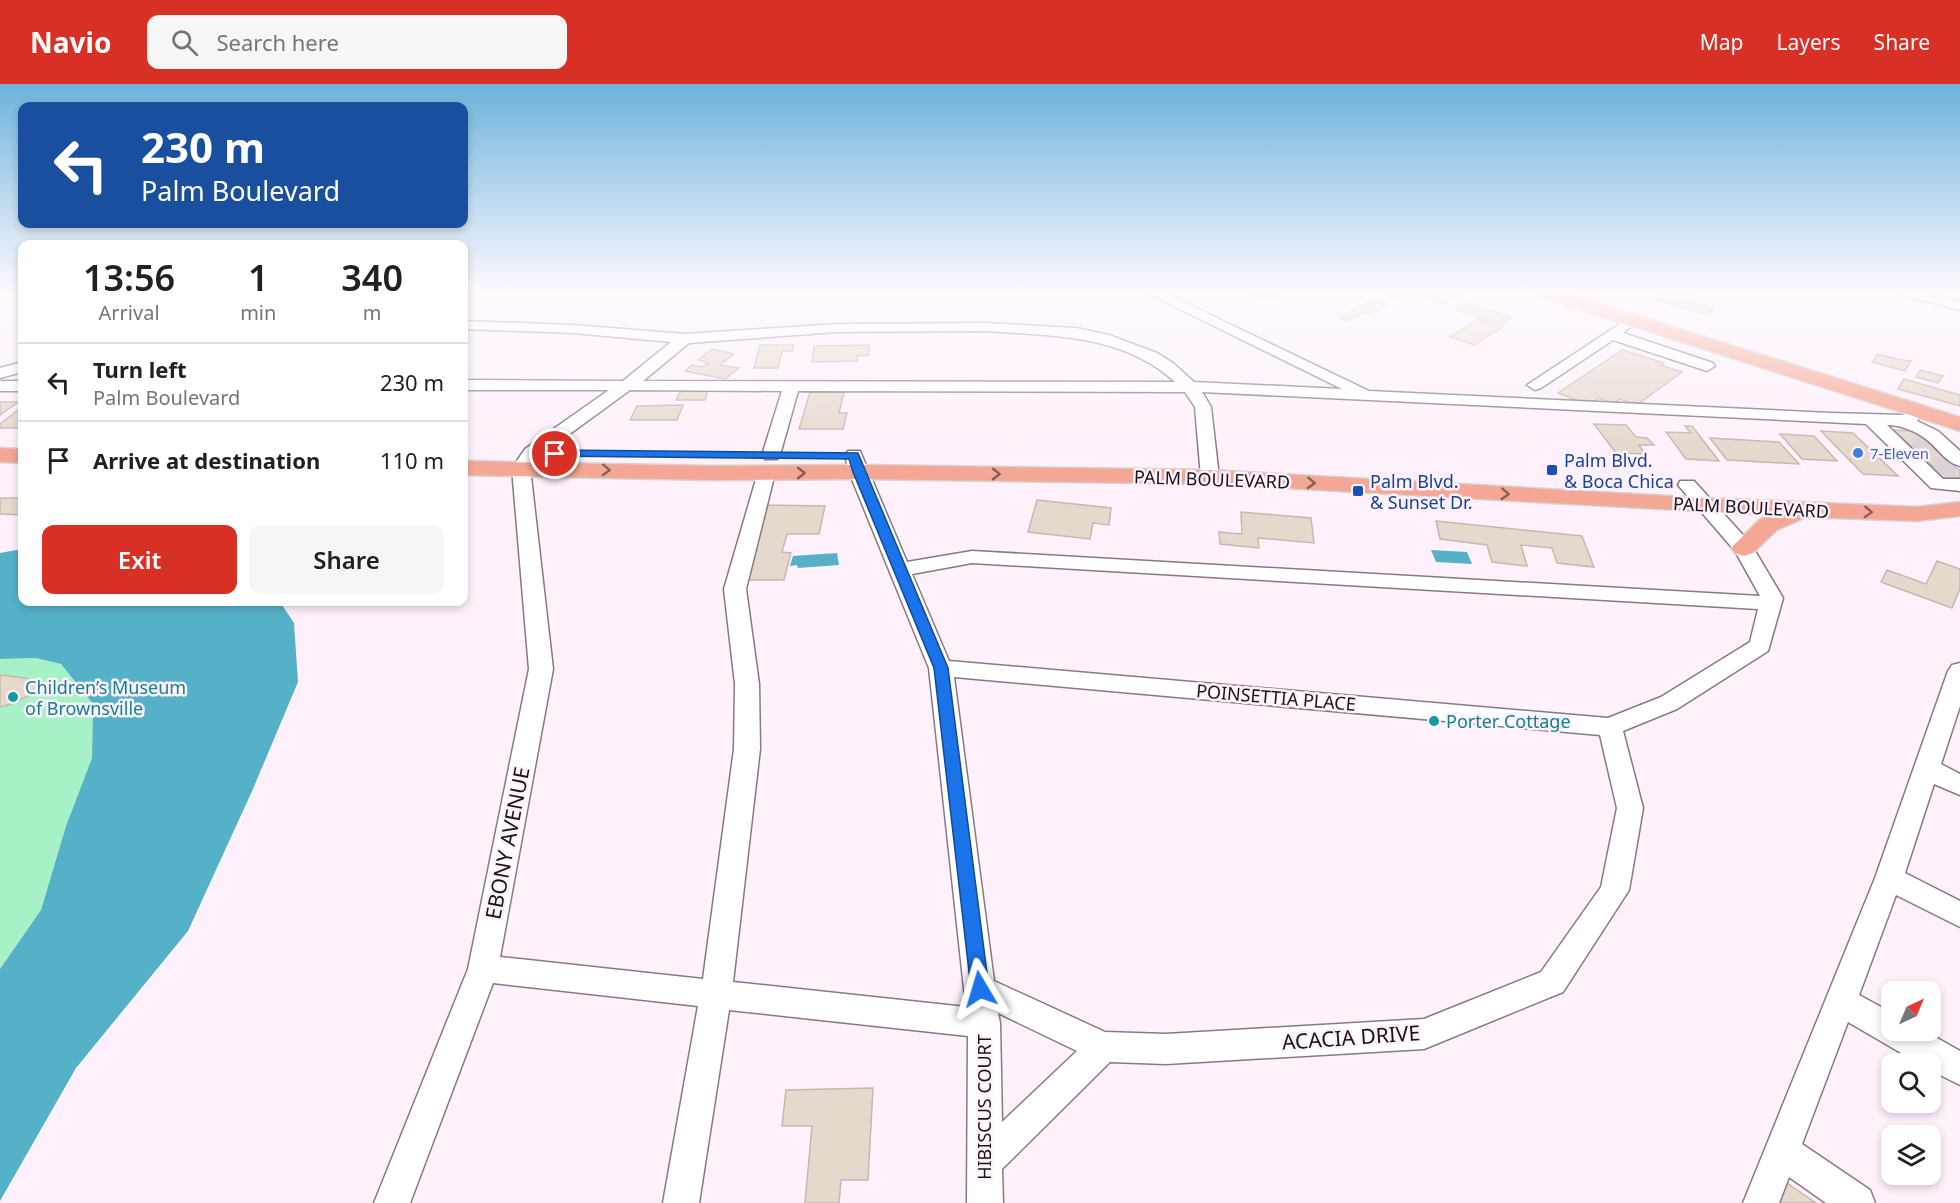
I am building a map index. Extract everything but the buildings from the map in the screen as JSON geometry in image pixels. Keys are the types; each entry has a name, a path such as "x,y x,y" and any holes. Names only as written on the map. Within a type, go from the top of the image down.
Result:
{"main road":[{"path":"1687,344 1929,450 1958,423"},
{"name":"PALM BOULEVARD","path":"468,454 526,461 1210,468 1687,485 1960,501"},
{"path":"0,455 18,456"},
{"name":"PALM BOULEVARD","path":"468,468 526,461"},
{"name":"PALM BOULEVARD","path":"1210,468 1705,506 1917,514 1960,509"},
{"path":"0,472 18,472"},
{"path":"1744,548 1768,525 1801,509"}],"street":[{"path":"526,461 678,344"},
{"path":"1120,344 1151,356 1167,366 1190,387 1203,407 1210,468"},
{"path":"1261,344 1371,397"},
{"path":"1535,385 1596,344"},
{"path":"1642,344 1707,366"},
{"path":"0,374 18,368"},
{"path":"468,385 630,383 1190,387 1871,419 1929,450 1958,423"},
{"path":"681,1203 716,994 747,749 747,684 735,589 768,464 792,385"},
{"path":"0,386 18,386"},
{"name":"EBONY AVENUE","path":"392,1203 483,969 541,669 526,461"},
{"name":"HIBISCUS COURT","path":"856,464 941,668 984,1023 985,1203"},
{"path":"1610,727 1669,703 1760,646 1772,598 1744,548 1687,485"},
{"path":"899,570 972,557 1771,603"},
{"name":"POINSETTIA PLACE","path":"941,668 1610,727"},
{"path":"1761,1203 1889,878 1926,768 1958,683"},
{"name":"ACACIA DRIVE","path":"980,989 1103,1047 1166,1049 1424,1034 1552,982 1615,890 1630,808 1610,727"},
{"path":"1926,768 1960,785"},
{"path":"1889,878 1960,915"},
{"path":"483,969 984,1023"},
{"path":"1840,1001 1881,1024"},
{"path":"1911,1041 1960,1069"},
{"path":"985,1162 1103,1047"},
{"path":"1781,1150 1857,1203"}],"green space":[{"path":"36,658 61,664 93,704 92,758 66,826 41,910 0,969 0,659"}],"water":[{"path":"18,550 18,606 283,606 294,623 298,682 253,789 188,931 76,1068 0,1201 0,969 41,910 66,826 92,758 93,704 61,664 36,658 0,659 0,553"},
{"path":"1431,550 1467,552 1472,564 1436,562"},
{"path":"837,553 839,565 798,568 797,565 790,566 793,556"}],"tunnel":[{"path":"1922,447 1912,447 1933,448"},
{"path":"1935,468 1957,469"}],"place":[{"name":"7-Eleven","path":"1858,453"},
{"name":"Palm Blvd. & Boca Chica","path":"1552,470"},
{"name":"Palm Blvd. & Sunset Dr.","path":"1358,491"},
{"name":"Children’s Museum of Brownsville","path":"13,697"},
{"name":"Porter Cottage","path":"1434,721"}],"route":[{"path":"555,454 854,456 858,472 941,668 980,989"}]}
